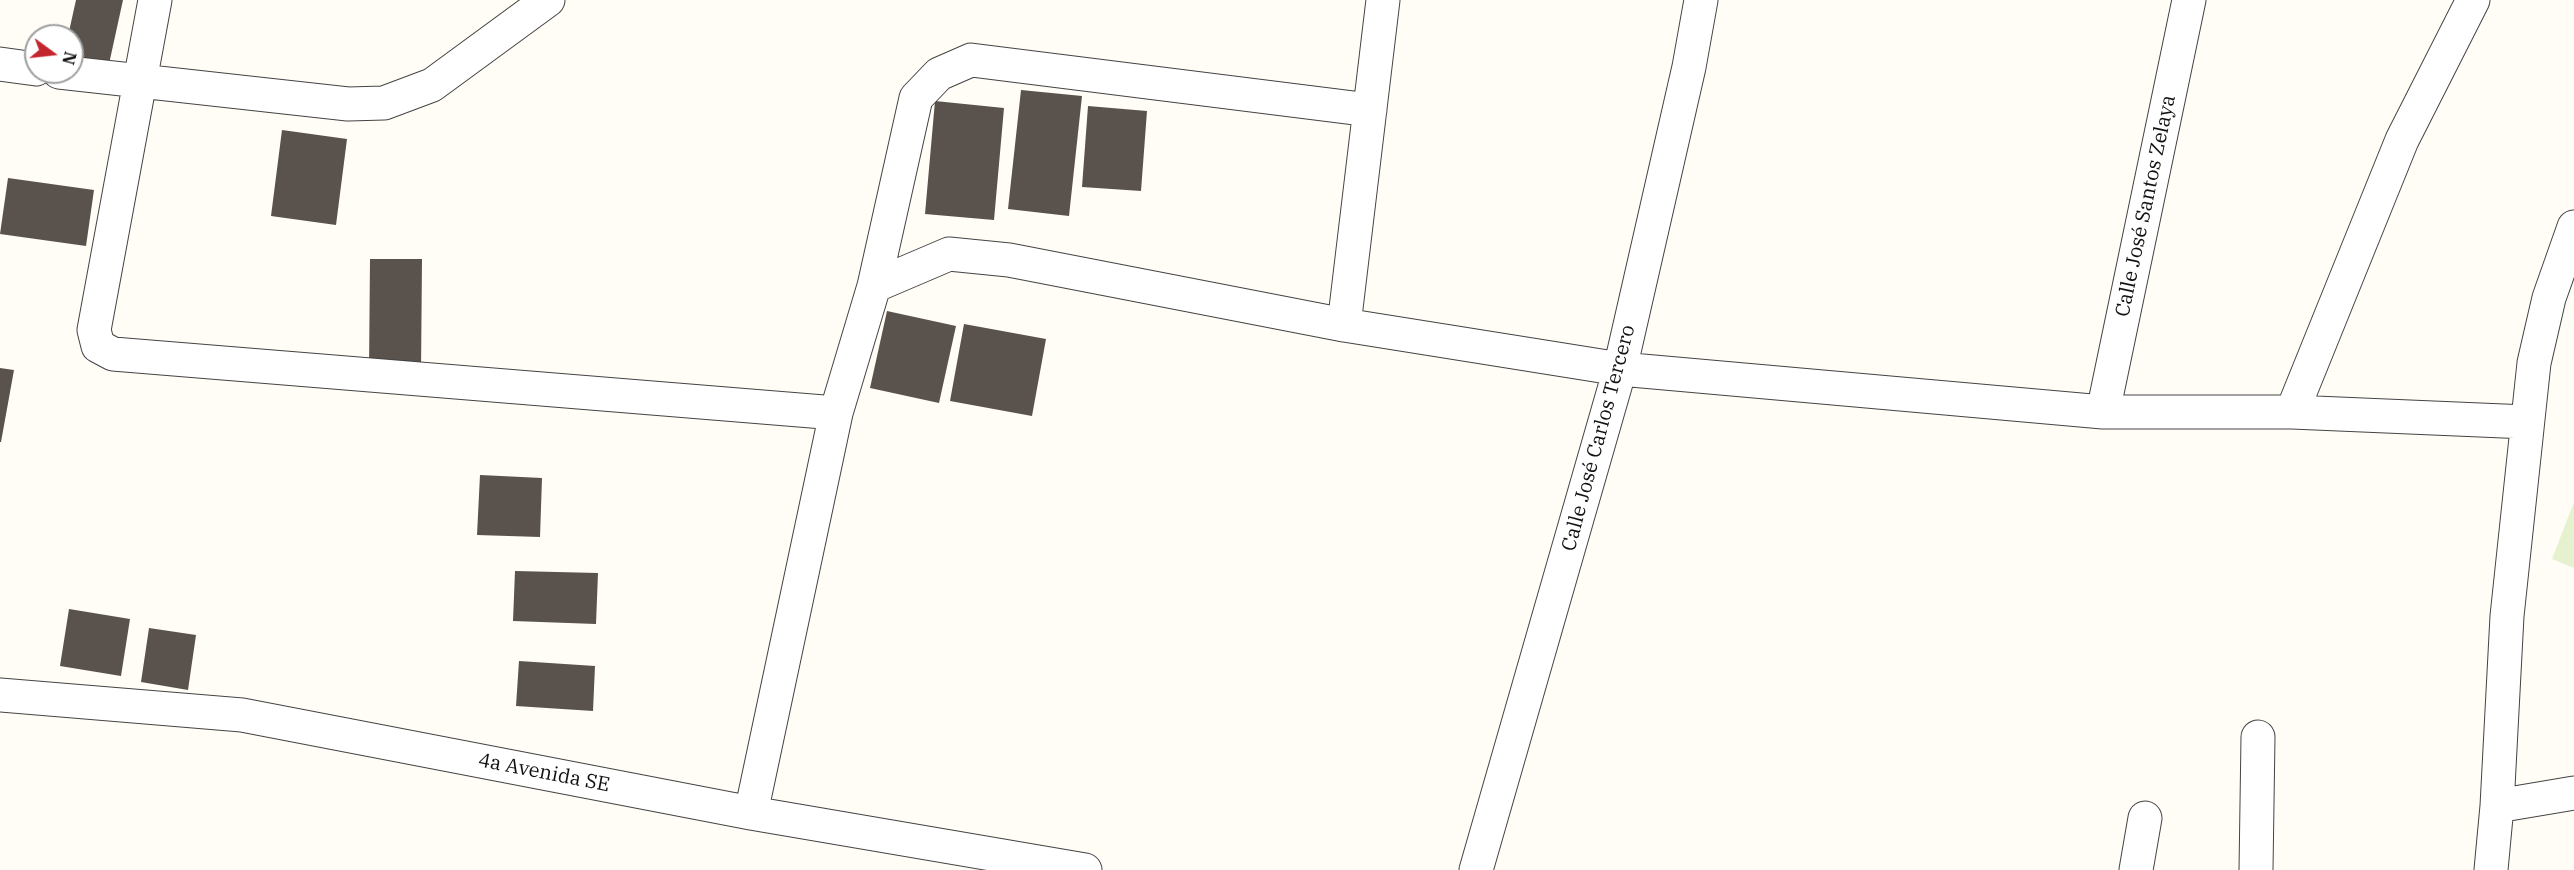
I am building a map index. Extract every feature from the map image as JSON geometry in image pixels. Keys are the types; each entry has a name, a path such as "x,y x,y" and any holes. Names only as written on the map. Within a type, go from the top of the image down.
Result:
{"street":[{"path":"155,0 94,330 99,346 113,354 836,413"},
{"path":"84,75 348,104 384,104 432,85 548,0"},
{"path":"1344,326 1383,0"},
{"name":"Calle José Carlos Tercero","path":"1476,870 1620,369 1689,67 1701,0"},
{"name":"Calle José Santos Zelaya","path":"2103,412 2189,0"},
{"path":"2292,412 2402,140 2473,0"},
{"path":"751,813 836,413 874,286 916,98 939,74 971,60 1370,110"},
{"path":"0,64 24,67"},
{"path":"2491,870 2497,806 2507,616 2534,363 2549,298 2574,227"},
{"path":"874,286 949,254 1009,260 1344,326 1620,369 2103,412 2292,412 2527,422"},
{"name":"4a Avenida SE","path":"0,695 242,715 751,813 954,859 1085,870"},
{"path":"2256,870 2258,737"},
{"path":"2497,806 2574,793"},
{"path":"2136,870 2145,818"}],"green space":[{"path":"2574,502 2574,568 2552,559"}],"building":[{"path":"76,0 123,0 109,64 84,59 84,24 71,24"},
{"path":"1021,90 1082,96 1069,216 1008,209"},
{"path":"935,101 1004,108 994,220 925,214"},
{"path":"1088,106 1147,111 1141,191 1082,187"},
{"path":"282,130 347,139 336,225 271,216"},
{"path":"8,178 94,190 86,246 0,234"},
{"path":"370,259 422,259 421,372 369,371"},
{"path":"887,311 956,326 939,403 870,388"},
{"path":"964,324 1046,339 1032,416 950,401"},
{"path":"0,368 14,370 1,442 0,442"},
{"path":"480,475 542,478 540,537 477,535"},
{"path":"515,571 598,573 596,624 513,621"},
{"path":"69,609 130,619 121,676 60,666"},
{"path":"149,628 196,635 188,690 141,682"},
{"path":"519,661 595,666 593,711 516,706"}]}
